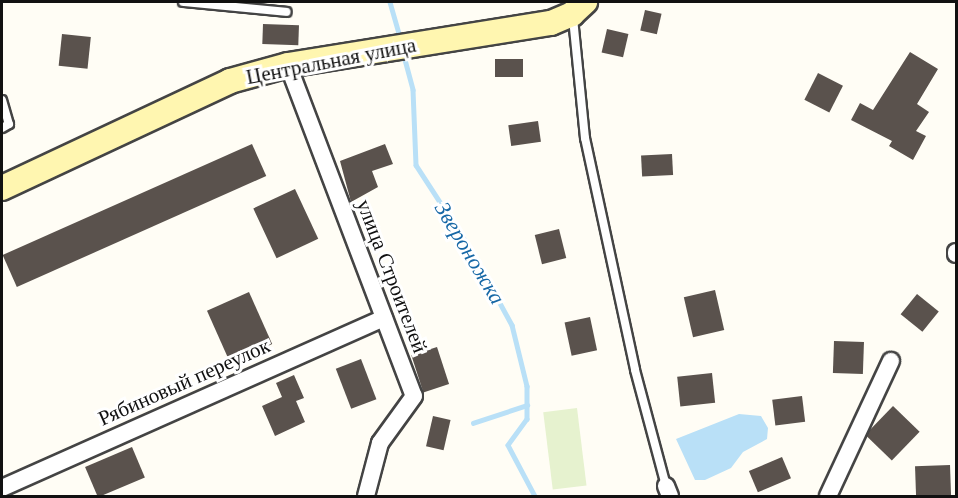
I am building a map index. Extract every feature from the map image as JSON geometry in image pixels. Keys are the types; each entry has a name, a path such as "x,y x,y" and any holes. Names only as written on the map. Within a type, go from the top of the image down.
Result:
{"street":[{"name":"Центральная улица","path":"2,188 230,81 288,65 550,23 579,8"},
{"name":"улица Строителей","path":"288,65 414,396 380,443 366,496"},
{"name":"Рябиновый переулок","path":"2,488 384,318"},
{"path":"828,496 891,361"}],"lane":[{"path":"183,2 287,12"},
{"name":"Центральная улица","path":"579,8 585,138 635,370 668,491"},
{"path":"2,100 9,124 2,128"}],"green space":[{"path":"577,408 587,485 553,490 543,412"}],"water":[{"path":"739,414 761,416 768,428 767,439 743,452 731,468 705,480 695,480 676,439"}],"building":[{"path":"645,10 662,14 657,34 640,30"},
{"path":"263,24 299,25 298,45 262,44"},
{"path":"607,29 628,34 623,57 602,52"},
{"path":"62,34 91,37 87,69 59,66"},
{"path":"910,52 938,69 917,104 929,112 916,131 926,136 913,160 889,146 892,141 851,120 860,103 873,110"},
{"path":"495,59 523,59 523,77 495,77"},
{"path":"818,73 843,86 829,112 804,100"},
{"path":"538,121 541,142 511,146 508,125"},
{"path":"252,144 266,176 17,287 3,255"},
{"path":"385,144 393,164 372,171 378,187 351,202 340,161"},
{"path":"672,154 673,175 642,177 641,156"},
{"path":"295,189 318,239 277,258 253,208"},
{"path":"559,229 566,258 542,264 535,235"},
{"path":"715,290 724,330 693,337 684,297"},
{"path":"249,292 272,344 230,363 207,311"},
{"path":"917,294 939,312 922,332 901,314"},
{"path":"590,317 597,350 572,356 565,322"},
{"path":"834,341 864,342 863,374 833,373"},
{"path":"437,347 449,384 423,392 411,355"},
{"path":"361,359 376,399 351,409 336,369"},
{"path":"712,373 715,403 680,406 677,377"},
{"path":"294,375 304,398 296,401 305,422 275,436 262,406 282,397 276,383"},
{"path":"802,396 805,422 775,425 772,400"},
{"path":"893,406 920,432 892,460 865,435"},
{"path":"433,416 451,420 444,450 426,446"},
{"path":"132,447 145,477 97,496 85,467"},
{"path":"782,457 791,478 758,492 749,471"},
{"path":"950,465 951,496 916,496 915,466"}],"waterway":[{"name":"Звероножка","path":"390,2 400,38"},
{"name":"Звероножка","path":"403,52 413,90 416,165 470,248 512,325 527,386 527,419 508,445 535,496"},
{"path":"473,423 527,405"}]}
